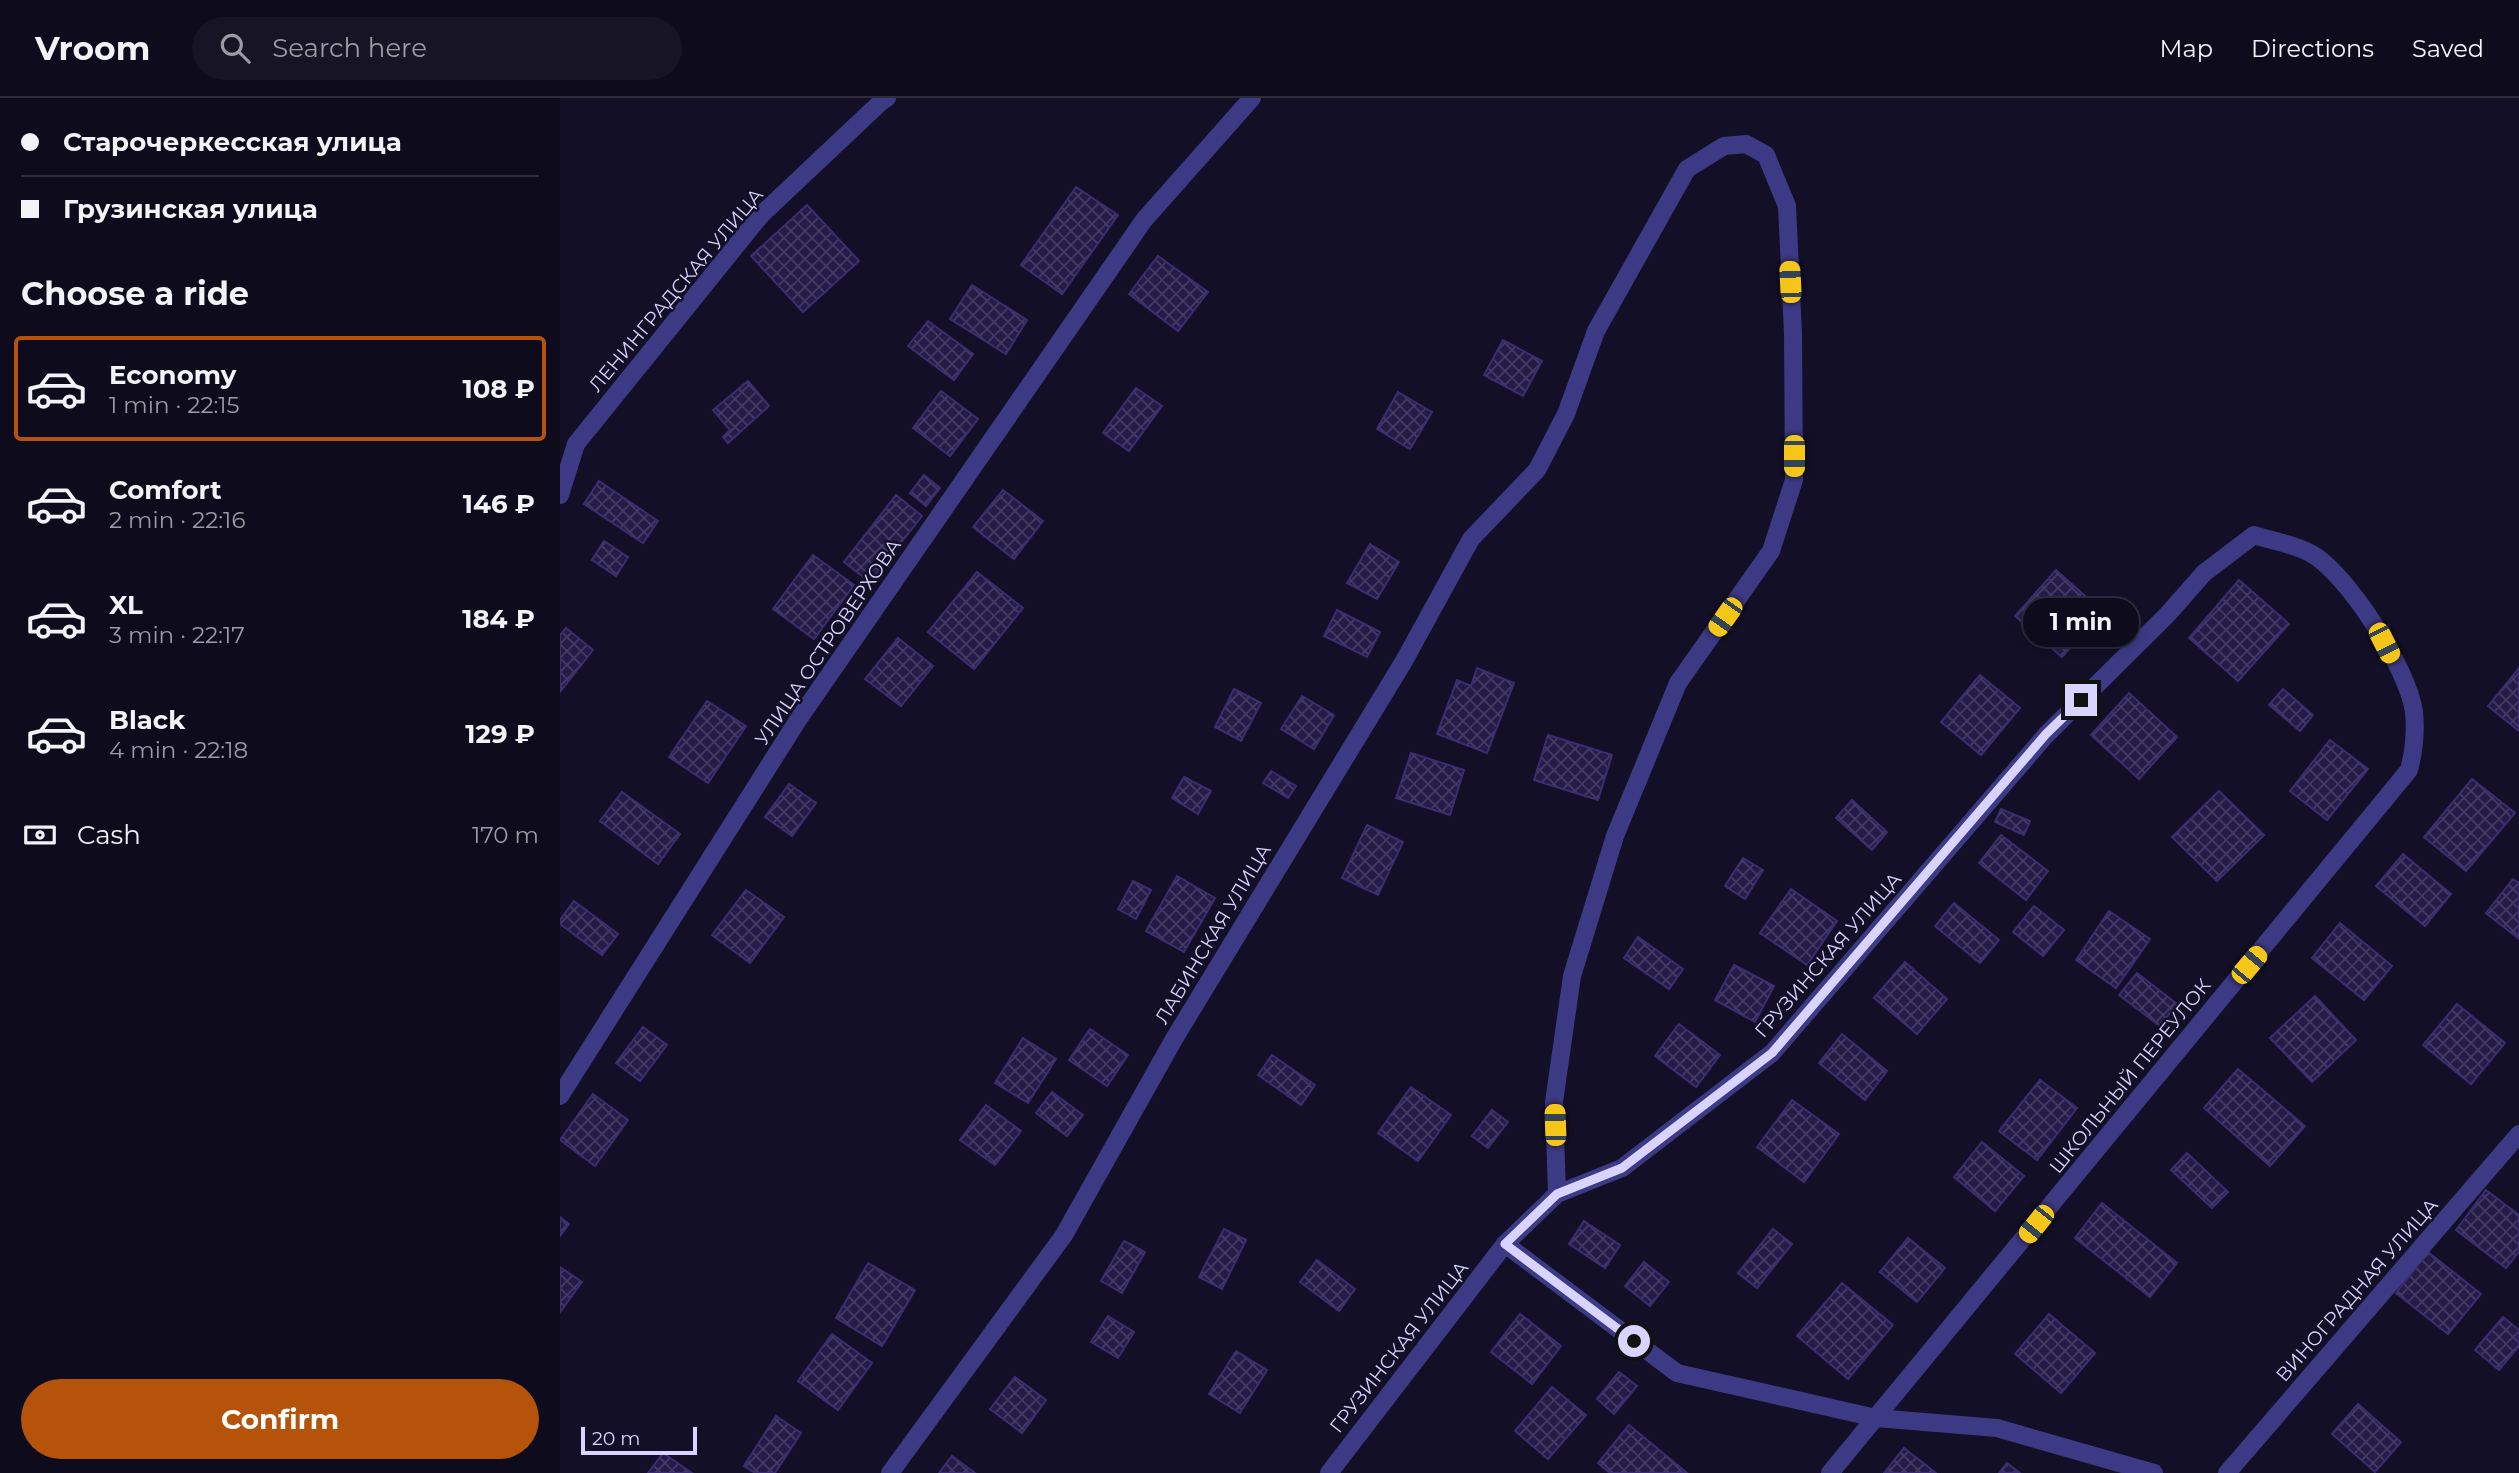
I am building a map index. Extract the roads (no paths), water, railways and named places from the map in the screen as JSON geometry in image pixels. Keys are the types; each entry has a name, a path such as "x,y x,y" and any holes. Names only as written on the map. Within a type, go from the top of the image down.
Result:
{"street":[{"name":"УЛИЦА ОСТРОВЕРХОВА","path":"560,1096 799,720 1144,220 1252,98"},
{"name":"ЛЕНИНГРАДСКАЯ УЛИЦА","path":"560,495 576,444 761,215 884,99"},
{"name":"ЛАБИНСКАЯ УЛИЦА","path":"890,1473 1064,1235 1174,1039 1404,660 1471,539 1537,470 1566,414 1596,331 1688,169 1724,146 1746,144 1766,155 1787,206 1793,333 1794,480 1771,551 1678,683 1615,836 1572,976 1554,1102 1557,1194"},
{"path":"560,460 576,444"},
{"name":"ГРУЗИНСКАЯ УЛИЦА","path":"1329,1473 1505,1244 1557,1194 1622,1168 1772,1053 2046,734 2167,615 2204,573 2254,535 2312,553 2337,576 2371,618 2409,692 2414,712 2415,747 2409,770"},
{"name":"ШКОЛЬНЫЙ ПЕРЕУЛОК","path":"1830,1473 2409,770"},
{"name":"ВИНОГРАДНАЯ УЛИЦА","path":"2227,1473 2519,1134"},
{"path":"1505,1244 1677,1373 1876,1418 1997,1429 2154,1473"}]}
